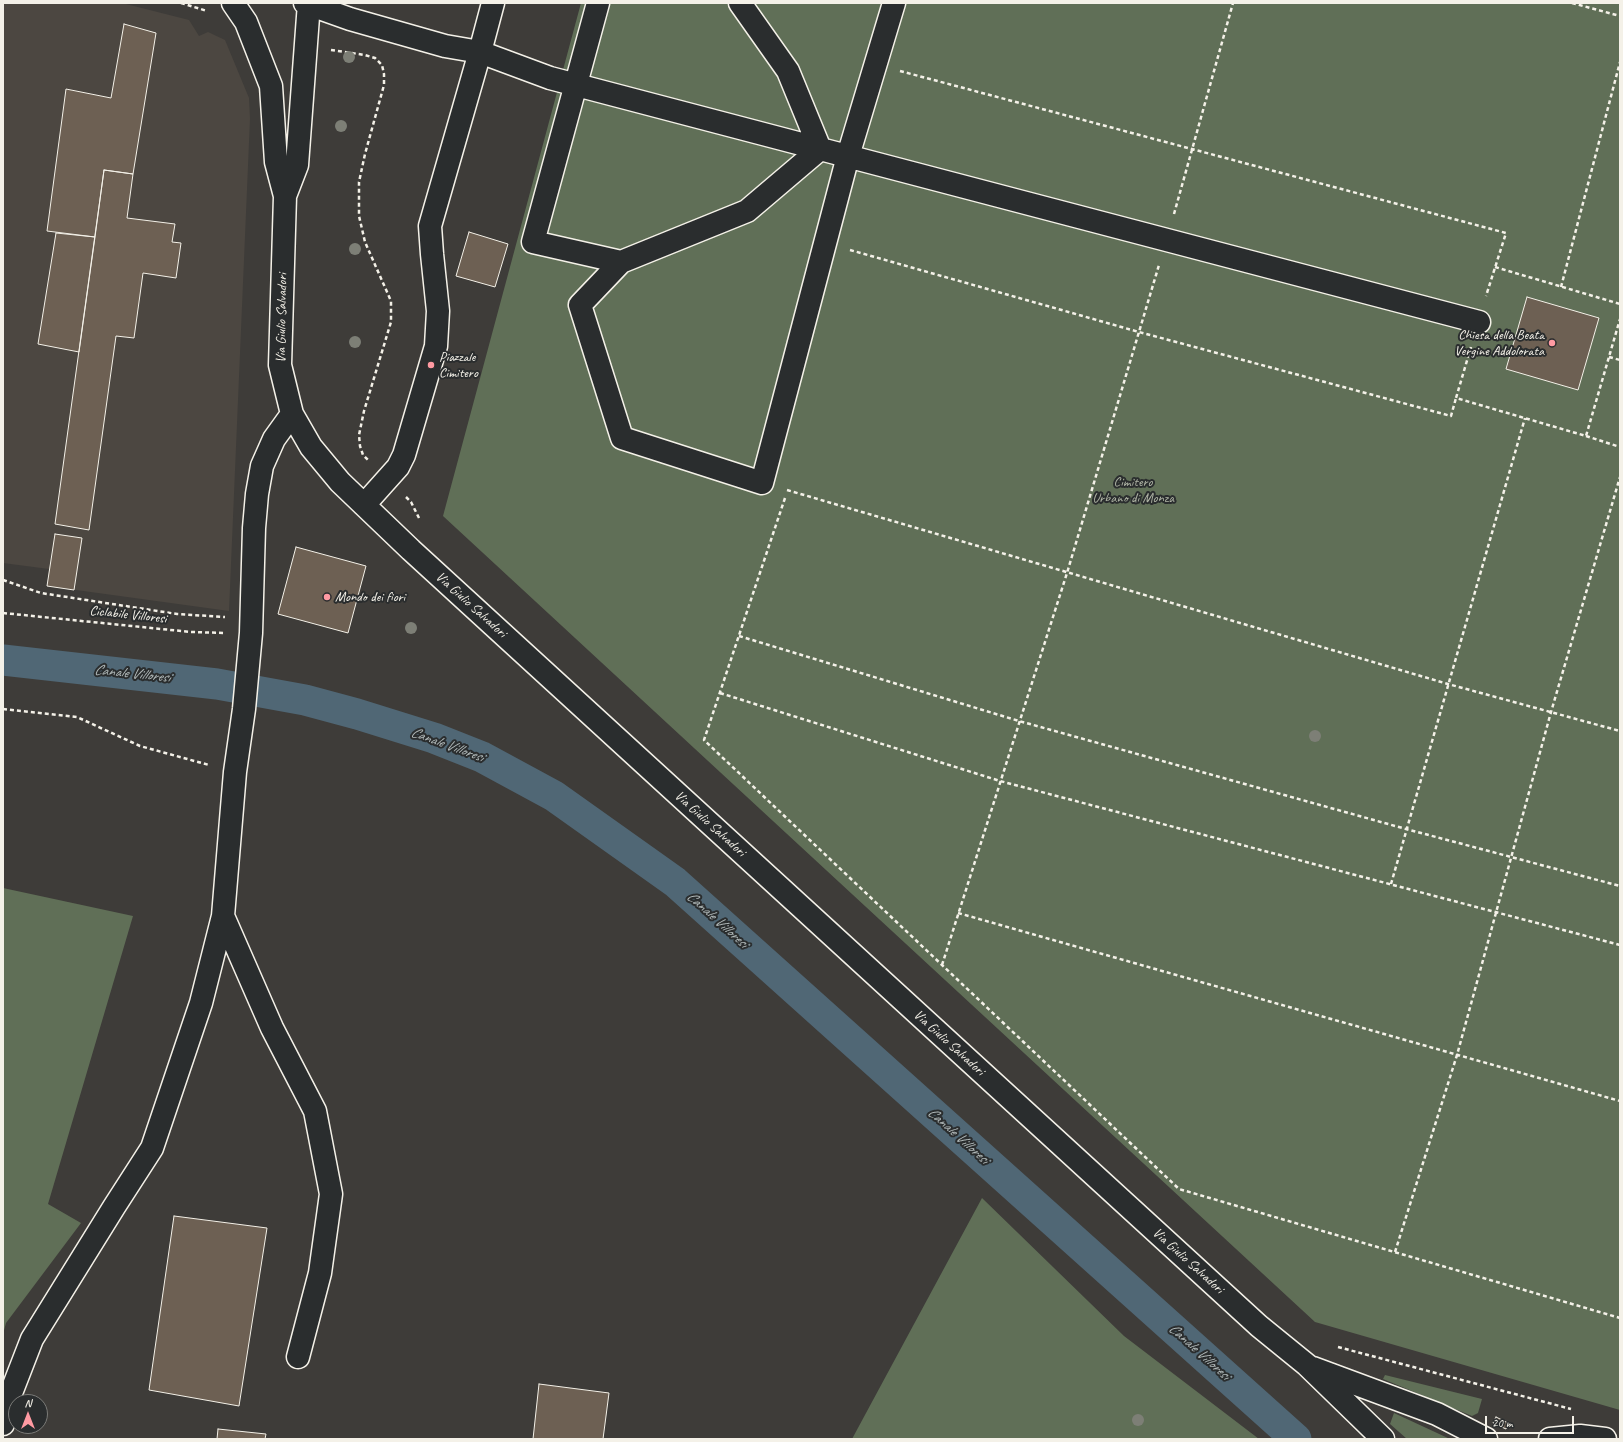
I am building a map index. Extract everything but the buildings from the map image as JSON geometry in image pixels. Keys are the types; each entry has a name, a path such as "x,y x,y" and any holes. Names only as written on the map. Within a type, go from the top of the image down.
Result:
{"street":[{"name":"Via Giulio Salvadori","path":"233,3 246,22 271,86 276,162 285,196 280,365 292,414 312,447 340,482 411,550 1164,1239 1260,1326 1307,1366 1383,1439"},
{"name":"Via Giulio Salvadori","path":"285,196 297,165 308,3"},
{"path":"308,3 350,19 445,46 480,52 550,78 1479,322"},
{"path":"364,505 398,467 404,455 436,346 438,311 430,226 493,3"},
{"path":"598,3 533,242 621,262"},
{"path":"740,3 788,71 820,149"},
{"path":"820,149 747,211 621,262 580,305 622,438 762,482 848,156 894,3"},
{"path":"3,1424 6,1406 32,1339 152,1148 201,1002 223,916 235,772 244,709 249,658 254,528 257,494 262,466 274,439 292,414"},
{"path":"223,916 272,1028 315,1111 331,1194 320,1273 298,1357"},
{"name":"Via Giulio Salvadori","path":"1307,1366 1436,1414 1486,1439"},
{"path":"1550,1439 1580,1436 1605,1439"}],"path":[{"path":"180,3 204,9 210,13"},
{"path":"942,966 1067,573 1193,150 1233,3"},
{"path":"1572,3 1620,16"},
{"path":"306,47 365,55 376,58 382,65 384,85 359,182 359,216 365,242 391,301 391,322 364,411 359,435 363,455 411,502 423,524"},
{"path":"1561,286 1620,62"},
{"path":"825,243 1139,332 1451,416 1506,233 875,65"},
{"path":"1495,267 1620,304"},
{"path":"1586,436 1620,319"},
{"path":"1609,357 1620,360"},
{"path":"1456,398 1620,447"},
{"path":"1391,884 1525,418"},
{"path":"1395,1252 1457,1055 1551,712 1620,477"},
{"path":"762,482 1448,684 1620,731"},
{"path":"788,490 704,740 1179,1189 1620,1318"},
{"path":"3,580 41,593 56,596 251,626"},
{"name":"Ciclabile Villoresi","path":"3,613 192,632 251,626"},
{"path":"739,636 1019,721 1406,829 1620,886"},
{"path":"720,693 1000,781 1620,945"},
{"path":"3,708 77,717 140,746 235,772"},
{"path":"958,913 1620,1101"},
{"path":"1336,1346 1574,1410"}],"shaded area":[{"path":"3,3 122,3 189,20 199,36 208,32 225,40 249,98 250,119 229,611 47,586 49,569 3,563"}],"green space":[{"name":"Cimitero Urbano di Monza","path":"581,3 1620,3 1620,1410 1315,1322 443,516"},
{"path":"3,888 133,916 48,1204 81,1223 6,1323 3,1334"},
{"path":"982,1198 1124,1336 1259,1439 852,1439"},
{"path":"1385,1375 1482,1399 1478,1413 1472,1416 1383,1379"},
{"path":"1394,1413 1450,1439 1407,1439 1390,1424"}],"waterway":[{"name":"Canale Villoresi","path":"3,660 217,684 305,700 357,714 434,738 482,757 554,796 675,882 1296,1439"}],"place":[{"name":"Chiesa della Beata Vergine Addolorata","path":"1552,343"},
{"name":"Piazzale Cimitero","path":"431,365"},
{"name":"Mondo dei fiori","path":"327,597"}]}
